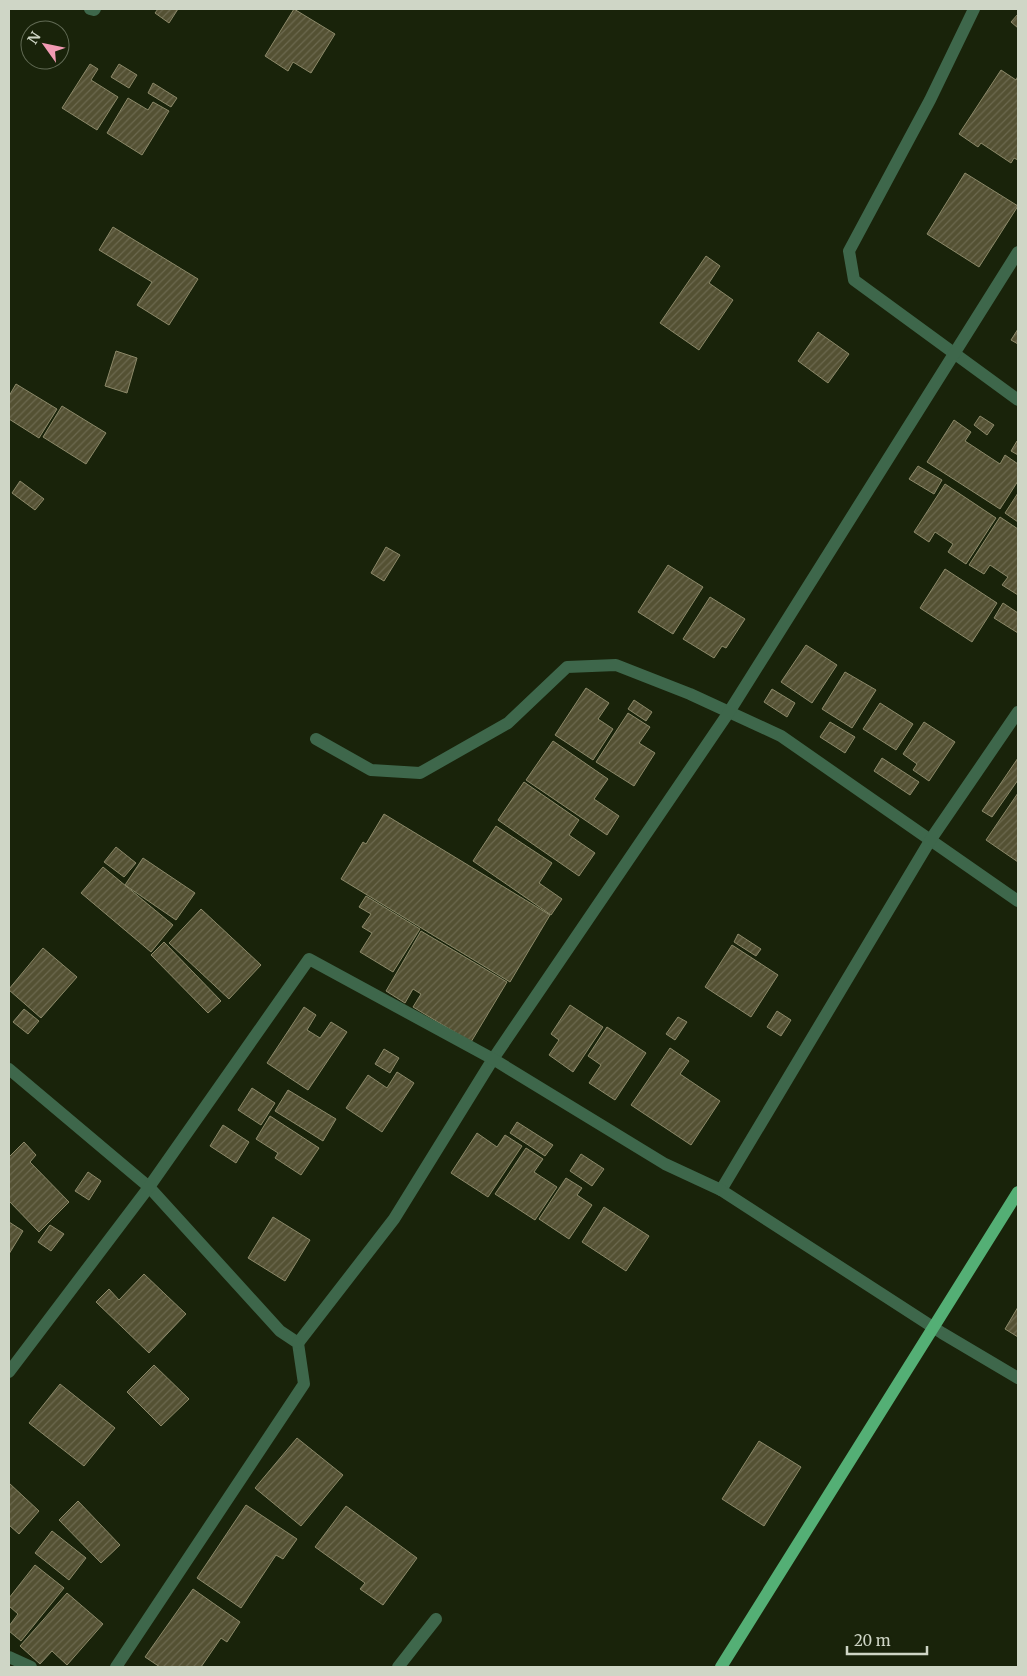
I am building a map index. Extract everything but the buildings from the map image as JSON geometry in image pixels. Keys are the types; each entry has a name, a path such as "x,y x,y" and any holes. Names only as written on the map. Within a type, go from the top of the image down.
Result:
{"main road":[{"path":"721,1667 1018,1192"}],"street":[{"path":"90,9 95,9"},
{"path":"974,9 930,100 849,251 854,280 1018,400"},
{"path":"116,1667 304,1384 298,1343 394,1219 493,1058 729,712 1018,252"},
{"path":"316,738 371,770 420,773 508,723 567,667 616,666 690,694 781,736 1018,901"},
{"path":"721,1190 931,839 1018,712"},
{"path":"9,1372 149,1188 309,959 493,1058 665,1164 721,1190 933,1328 1018,1378"},
{"path":"9,1069 149,1188 280,1331 298,1343"},
{"path":"398,1667 436,1619"},
{"path":"9,1657 31,1667"}]}
